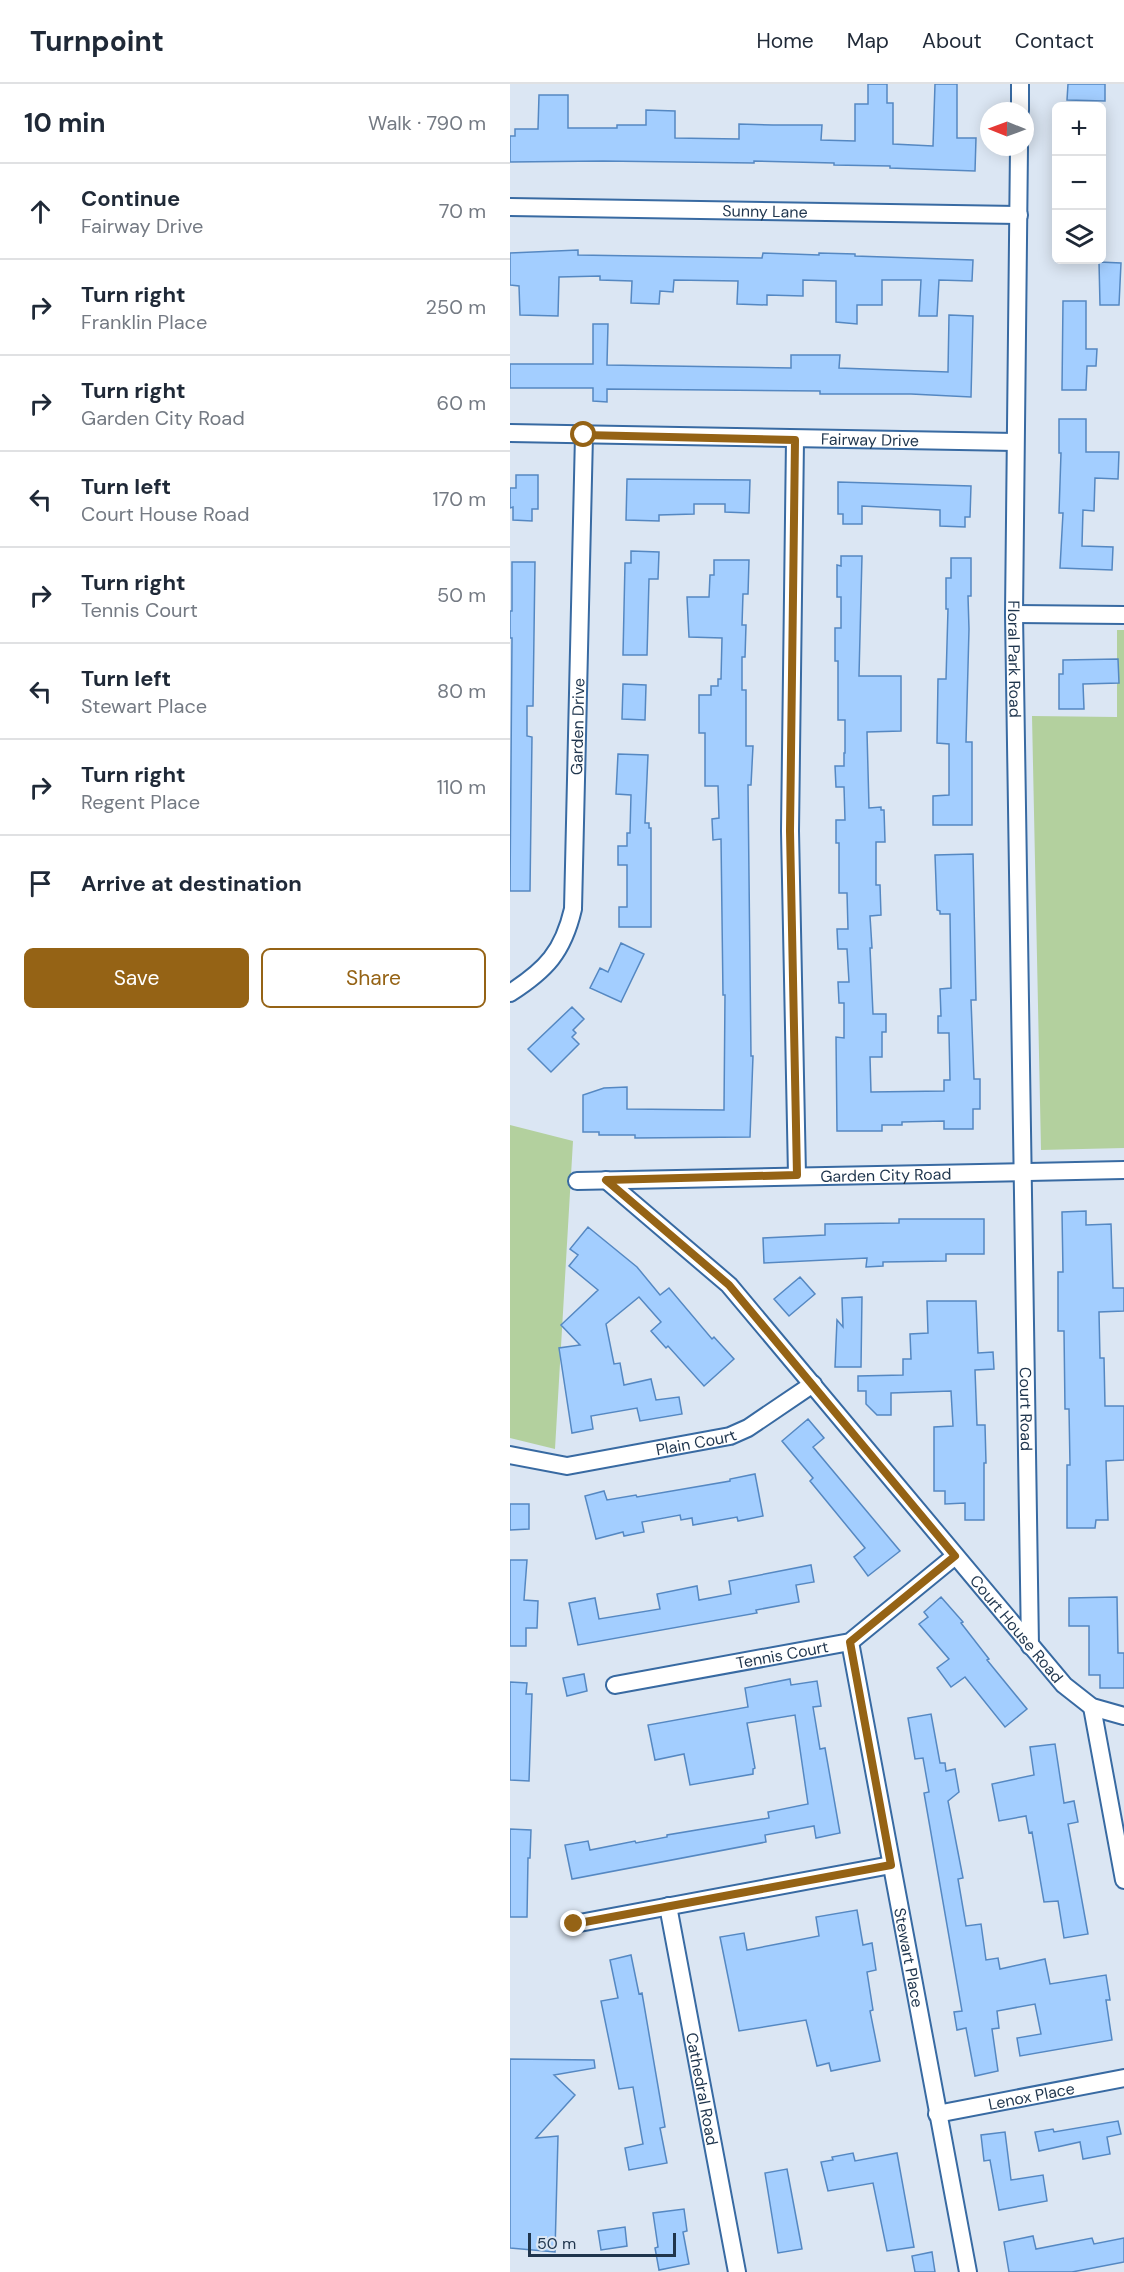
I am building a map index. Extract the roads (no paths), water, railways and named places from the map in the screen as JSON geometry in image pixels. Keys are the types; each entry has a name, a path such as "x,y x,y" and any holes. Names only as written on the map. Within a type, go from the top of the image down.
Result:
{"street":[{"path":"1020,84 1020,102"},
{"name":"Floral Park Road","path":"1019,156 1014,614 1022,1171"},
{"name":"Sunny Lane","path":"510,207 1019,216"},
{"name":"Fairway Drive","path":"510,433 795,440 1015,442"},
{"name":"Garden Drive","path":"510,993 534,978 559,949 568,929 573,909 584,435"},
{"path":"795,440 790,831 797,1175"},
{"path":"1014,614 1124,615"},
{"name":"Garden City Road","path":"577,1181 1124,1170"},
{"name":"Court Road","path":"1022,1171 1030,1646"},
{"name":"Court House Road","path":"606,1180 729,1285 1064,1685 1092,1707 1124,1716"},
{"name":"Plain Court","path":"510,1455 567,1466 730,1436 748,1428 813,1384"},
{"name":"Tennis Court","path":"615,1685 850,1642 955,1556"},
{"name":"Stewart Place","path":"850,1642 968,2272"},
{"path":"1092,1707 1124,1880"},
{"path":"574,1924 891,1865"},
{"name":"Cathedral Road","path":"668,1906 737,2272"},
{"name":"Lenox Place","path":"938,2114 1124,2078"}]}
